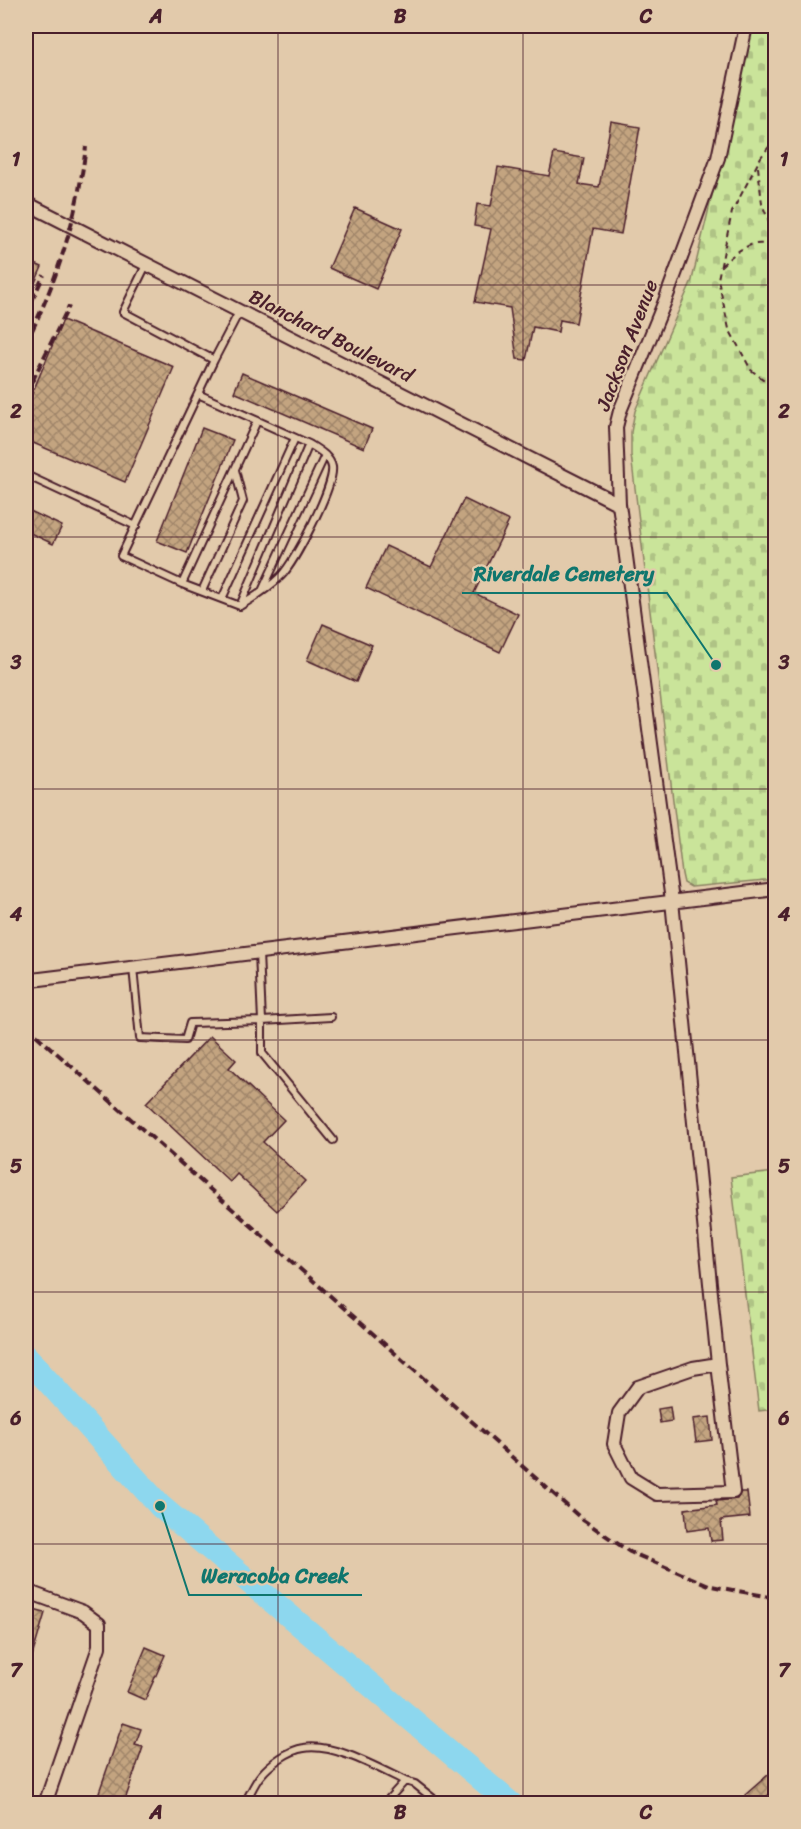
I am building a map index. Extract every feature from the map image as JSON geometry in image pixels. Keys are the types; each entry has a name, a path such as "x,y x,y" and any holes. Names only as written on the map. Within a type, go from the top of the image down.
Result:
{"street":[{"name":"Jackson Avenue","path":"718,1364 693,1368 638,1387 619,1413 614,1444 631,1478 657,1494 734,1492 718,1364 672,901 619,504 616,428 718,158 746,26"},
{"name":"Blanchard Boulevard","path":"26,203 619,504"},
{"path":"32,980 776,889"},
{"path":"26,1591 83,1612 99,1624 99,1647 45,1803"}],"lane":[{"path":"146,265 123,312 214,360"},
{"path":"239,312 122,556 182,584 240,606"},
{"path":"198,394 309,444 325,455 332,466 330,483 299,551 283,574 261,594 240,606"},
{"path":"182,584 257,421"},
{"path":"222,599 296,438"},
{"path":"240,606 309,444"},
{"path":"261,594 325,455"},
{"path":"202,591 243,501 234,469"},
{"path":"26,475 136,526"},
{"path":"259,952 262,1053 333,1140"},
{"path":"133,968 140,1038 185,1040 190,1023 331,1017"},
{"path":"244,1803 260,1775 283,1757 303,1748 332,1750 370,1763 415,1784 440,1803"},
{"path":"384,1803 405,1780"}],"path":[{"path":"776,138 732,212 718,279 729,329 751,370 776,389"},
{"path":"758,165 762,204 776,239"},
{"path":"720,266 751,244 767,243 776,248"}],"green space":[{"path":"752,26 775,26 775,879 691,887 684,883 682,874 631,455 631,432 635,411 692,280"},
{"path":"775,1172 775,1409 759,1411 731,1177"}],"building":[{"path":"611,122 640,127 621,234 593,229 576,323 560,320 558,332 533,327 526,360 517,359 510,308 475,302 491,229 474,226 477,204 491,206 498,167 549,176 554,153 584,158 579,184 599,187"},
{"path":"355,208 402,229 376,289 329,268"},
{"path":"26,260 42,267 26,303"},
{"path":"63,320 174,367 125,482 26,440 26,408"},
{"path":"242,373 372,429 364,448 234,392"},
{"path":"202,428 233,440 187,553 157,541"},
{"path":"464,499 509,521 474,593 518,614 500,652 366,588 386,546 431,567"},
{"path":"26,509 62,526 53,544 26,531"},
{"path":"323,624 372,645 356,682 307,660"},
{"path":"210,1036 236,1060 229,1068 284,1120 263,1142 305,1181 277,1211 237,1174 230,1182 146,1103"},
{"path":"670,1407 672,1421 660,1423 658,1409"},
{"path":"710,1417 712,1440 696,1442 693,1419"},
{"path":"741,1492 747,1492 750,1517 721,1520 723,1540 711,1541 709,1528 687,1531 685,1509 717,1505 716,1501 737,1499"},
{"path":"26,1608 45,1613 28,1670 26,1669"},
{"path":"146,1647 165,1655 145,1700 127,1692"},
{"path":"123,1723 141,1729 135,1745 143,1747 124,1803 114,1803 97,1798"},
{"path":"776,1768 776,1788 765,1798 770,1803 753,1803 745,1795"}],"waterway":[{"path":"26,1357 160,1506 511,1804"}],"railway":[{"path":"26,343 48,295 65,248 86,147"},
{"path":"26,313 44,275"},
{"path":"26,394 69,306"},
{"path":"26,1026 583,1520 630,1552 711,1586 776,1598"}],"place":[{"name":"Riverdale Cemetery","path":"716,665"},
{"name":"Weracoba Creek","path":"160,1506"}]}
